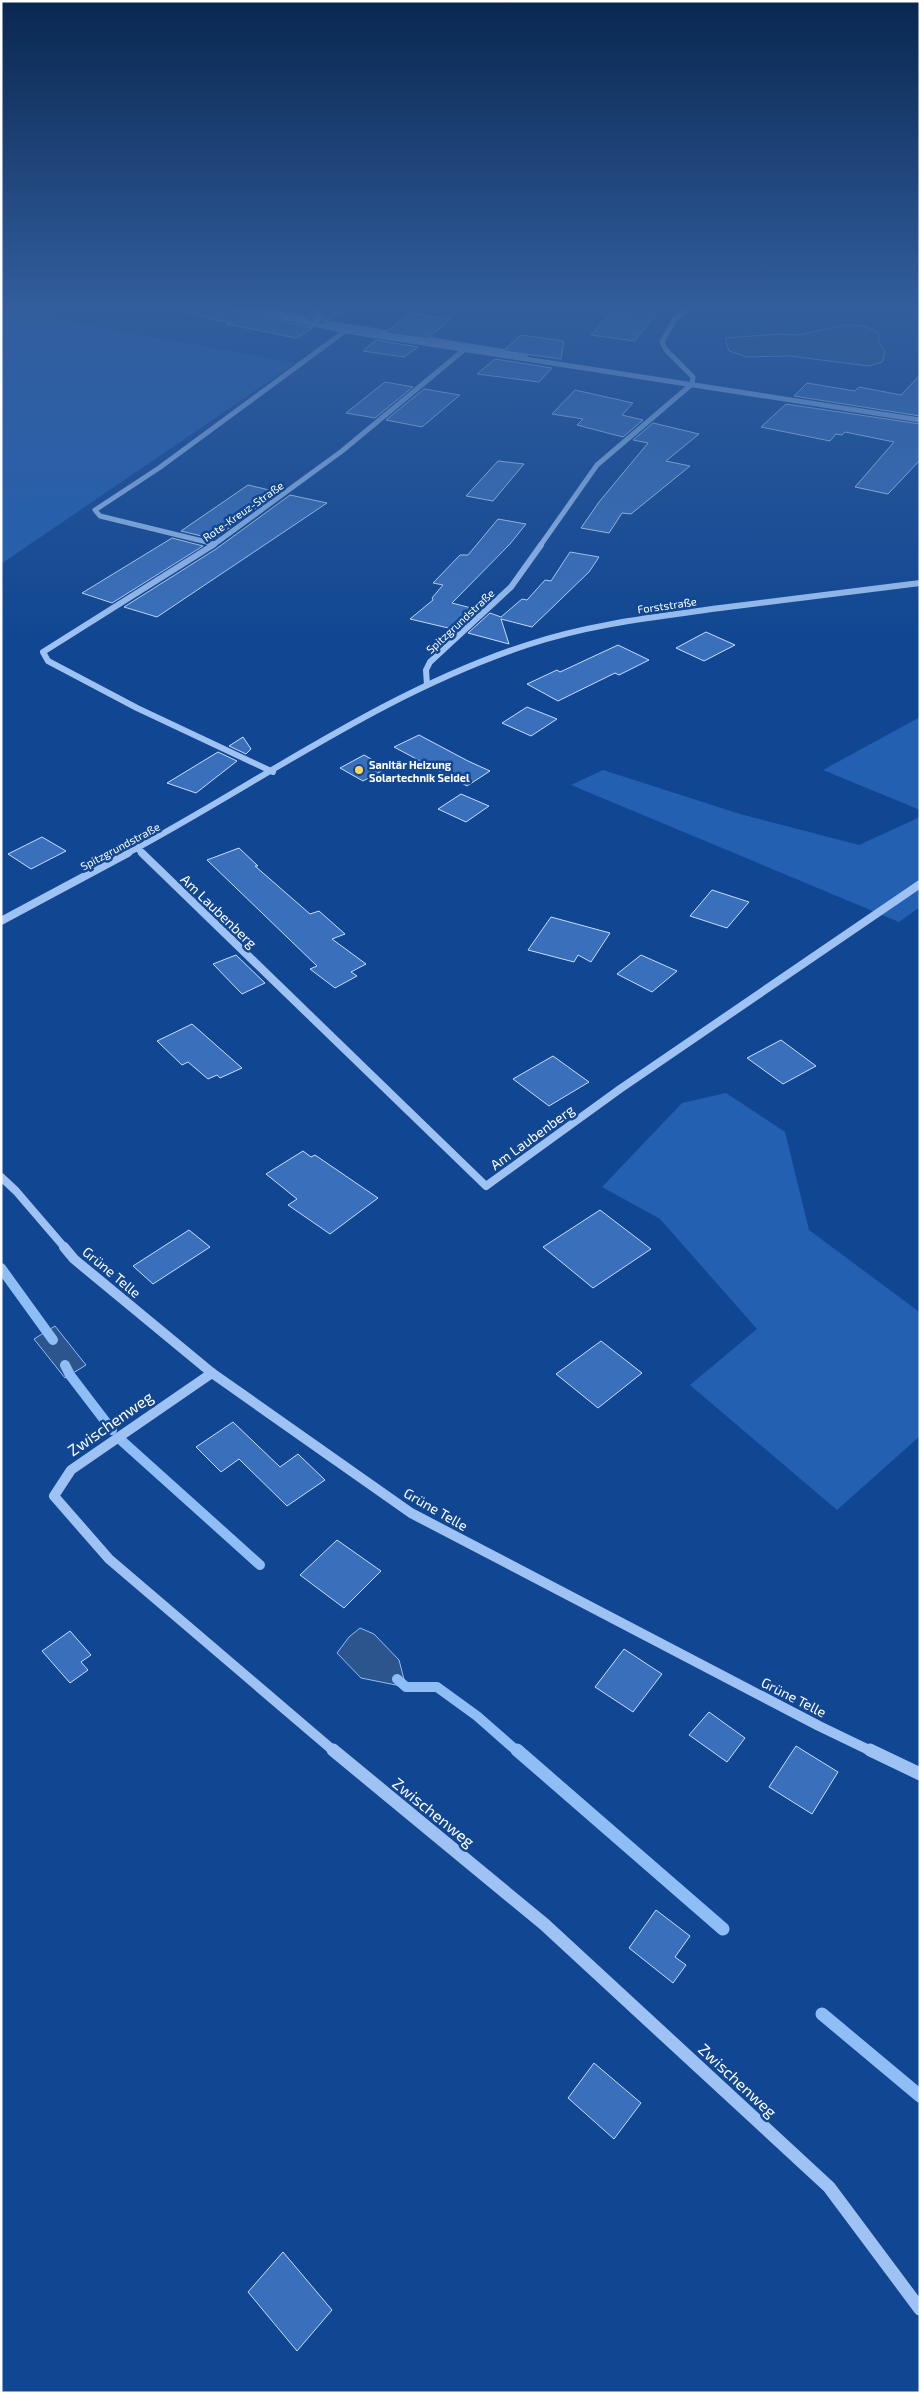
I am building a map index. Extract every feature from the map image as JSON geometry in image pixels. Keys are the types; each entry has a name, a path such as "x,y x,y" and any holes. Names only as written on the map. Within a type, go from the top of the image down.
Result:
{"street":[{"path":"215,544 100,516 95,510 159,468 230,416"},
{"name":"Rote-Kreuz-Straße","path":"272,772 137,708 48,661 43,652 215,544 388,416"},
{"name":"Spitzgrundstraße","path":"1,921 137,848 272,772 381,706 427,685 426,670 430,662 510,587 597,465 655,416"},
{"path":"893,416 920,420"},
{"name":"Forststraße","path":"427,685 526,645 585,628 652,616 920,583"},
{"name":"Am Laubenberg","path":"137,848 486,1186 620,1089 920,884"},
{"name":"Grüne Telle","path":"1,1178 16,1191 74,1258 212,1373 411,1513 818,1726 920,1774"},
{"name":"Zwischenweg","path":"212,1373 71,1470 54,1496 109,1559 288,1712 544,1924 829,2187 920,2310"}],"shaded area":[{"path":"1,416 219,416 1,564"},
{"path":"920,717 920,810 823,770"},
{"path":"603,770 740,814 859,845 920,817 920,907 899,922 571,785"},
{"path":"726,1093 785,1132 809,1230 918,1311 920,1315 920,1436 837,1510 690,1385 757,1329 660,1219 602,1187 682,1103"},
{"path":"55,1326 86,1365 65,1378 34,1339"},
{"path":"360,1628 374,1634 399,1660 406,1687 361,1678 337,1653 349,1637"}],"building":[{"path":"362,416 378,416 375,418"},
{"path":"391,416 435,416 422,427 386,420"},
{"path":"563,416 625,416 643,420 623,437 577,425 583,419"},
{"path":"773,416 865,416 920,424 920,460 888,494 855,487 894,442 845,432 842,435 836,434 830,441 761,427"},
{"path":"653,423 699,434 666,461 690,466 631,514 622,513 609,533 581,528 599,502 648,443 633,440"},
{"path":"498,461 524,464 493,501 466,496"},
{"path":"248,485 278,492 214,539 181,531"},
{"path":"290,495 327,503 157,617 124,607 216,549"},
{"path":"498,519 526,524 510,544 452,603 479,610 457,630 410,619 433,600 432,598 443,585 433,583 460,555 468,555"},
{"path":"172,538 203,546 112,603 82,593"},
{"path":"570,552 599,557 589,572 532,627 501,619 509,644 468,633 490,613 501,617 522,599 527,600 545,580 551,581"},
{"path":"706,632 735,645 704,661 676,648"},
{"path":"618,645 649,660 619,675 615,673 558,701 527,684 557,670 560,672"},
{"path":"527,707 557,719 531,736 502,723"},
{"path":"419,735 490,771 467,786 394,747"},
{"path":"243,737 251,749 246,754 229,746"},
{"path":"218,752 237,761 196,793 167,783"},
{"name":"Sanitär Heizung Solartechnik Seidel","path":"364,755 387,768 363,781 340,768"},
{"path":"461,794 489,806 466,822 438,809"},
{"path":"42,837 66,851 31,869 8,854"},
{"path":"239,848 258,866 255,866 310,914 319,911 345,934 332,939 366,964 351,972 357,976 335,988 310,969 317,966 207,860"},
{"path":"712,890 749,902 727,928 690,916"},
{"path":"551,917 610,933 591,962 578,955 574,962 528,950"},
{"path":"236,955 265,983 242,994 213,964"},
{"path":"641,955 677,971 652,992 617,974"},
{"path":"192,1024 242,1068 220,1078 217,1075 208,1079 188,1062 182,1065 157,1041"},
{"path":"781,1040 816,1066 783,1084 747,1058"},
{"path":"553,1056 589,1082 549,1106 513,1079"},
{"path":"303,1151 311,1157 315,1155 378,1198 330,1234 288,1205 297,1199 266,1174"},
{"path":"600,1210 651,1249 593,1288 543,1247"},
{"path":"189,1230 210,1247 153,1284 133,1266"},
{"path":"601,1341 642,1373 598,1408 556,1374"},
{"path":"233,1422 280,1467 298,1454 325,1480 287,1506 239,1459 221,1472 196,1447"},
{"path":"337,1540 381,1571 344,1608 300,1575"},
{"path":"70,1631 91,1655 81,1662 88,1670 70,1683 42,1651"},
{"path":"624,1649 662,1674 633,1712 595,1687"},
{"path":"709,1712 745,1738 727,1762 689,1735"},
{"path":"796,1746 838,1772 812,1814 769,1787"},
{"path":"656,1910 690,1936 675,1957 686,1965 673,1983 629,1948"},
{"path":"594,2063 641,2103 614,2139 568,2098"},
{"path":"283,2252 332,2310 297,2351 248,2292"}],"waterway":[{"path":"1,1268 53,1340"},
{"path":"65,1365 70,1375 112,1430"},
{"path":"122,1441 260,1565"},
{"path":"397,1679 406,1687 437,1687 477,1716 518,1752"},
{"path":"517,1750 723,1929"},
{"path":"822,2014 920,2096"}],"place":[{"name":"Sanitär Heizung Solartechnik Seidel","path":"359,770"}]}
